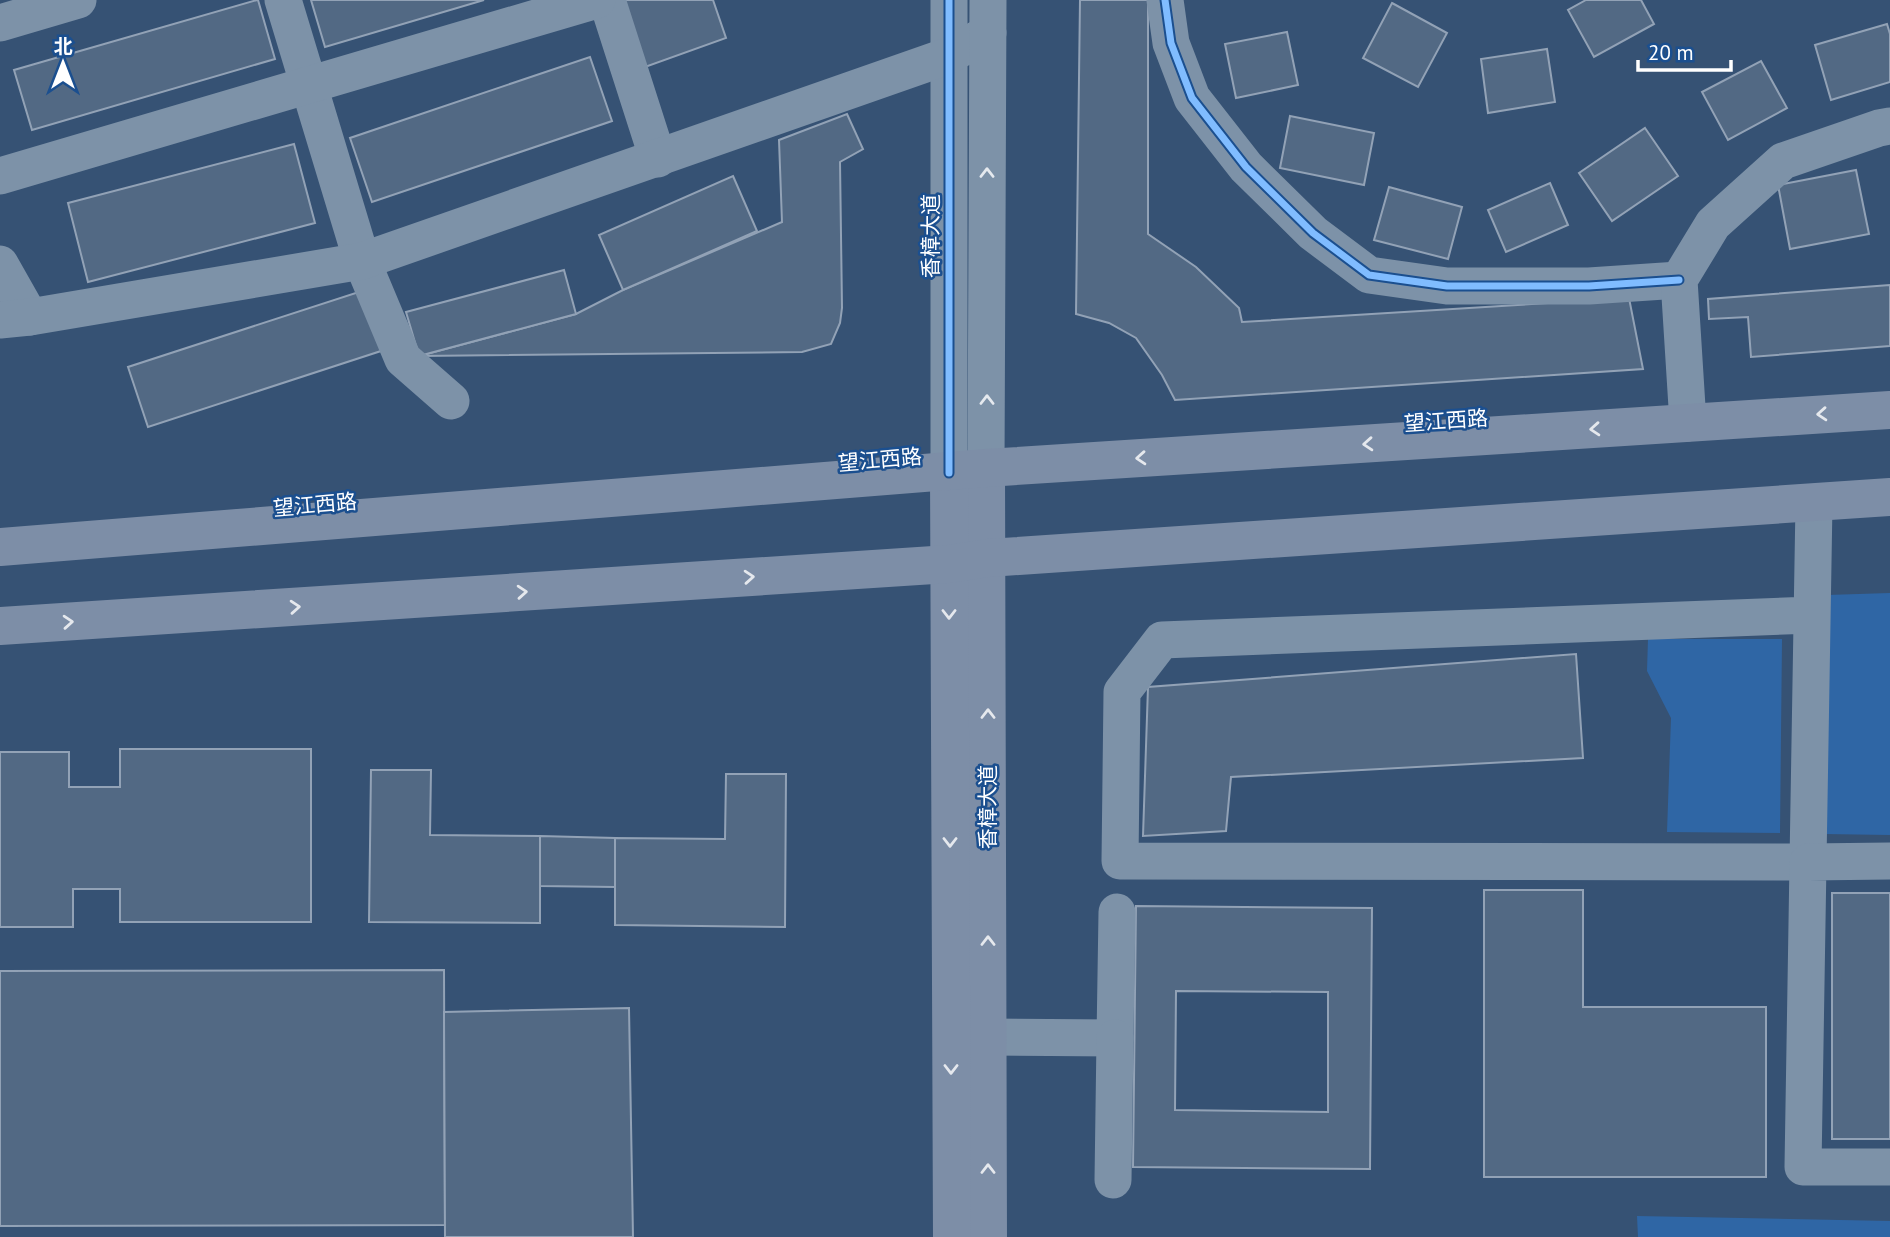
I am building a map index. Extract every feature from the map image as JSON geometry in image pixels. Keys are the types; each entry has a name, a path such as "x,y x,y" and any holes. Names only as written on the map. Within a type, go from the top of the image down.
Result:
{"main road":[{"name":"望江西路","path":"0,547 986,468 1890,410"},
{"name":"香樟大道","path":"986,468 988,1237"},
{"name":"香樟大道","path":"949,473 952,1237"},
{"path":"0,626 949,564 988,558 1890,497"}],"street":[{"path":"0,23 78,0"},
{"path":"283,0 362,261 403,359 450,401"},
{"path":"0,176 597,0"},
{"path":"607,0 658,159"},
{"name":"香樟大道","path":"948,0 949,473"},
{"path":"1165,0 1171,43 1192,98 1246,167 1313,233 1368,275 1447,286 1588,286 1679,281"},
{"path":"0,264 15,318 362,261 948,56 988,16"},
{"name":"香樟大道","path":"986,468 988,16"},
{"path":"1688,423 1679,281 1713,224 1783,161 1890,126"},
{"path":"1814,503 1803,1167 1890,1167"},
{"path":"1812,615 1162,640 1122,692 1120,861 1890,861"},
{"path":"1113,1180 1117,912"},
{"path":"988,1037 1115,1038"}],"shaded area":[{"path":"1890,593 1890,835 1824,834 1827,595"},
{"path":"1648,639 1782,639 1780,833 1667,832 1671,718 1647,671"},
{"path":"1637,1216 1890,1221 1890,1237 1638,1237"}],"building":[{"path":"258,0 275,59 32,130 14,70"},
{"path":"311,0 484,0 325,47"},
{"path":"621,0 713,0 726,38 645,67"},
{"path":"1080,0 1148,0 1148,234 1196,267 1239,308 1242,322 1629,298 1643,369 1175,400 1162,375 1136,338 1109,323 1076,314"},
{"path":"1586,0 1641,0 1654,24 1594,57 1568,10"},
{"path":"1392,3 1447,33 1418,87 1363,58"},
{"path":"1887,24 1890,34 1890,82 1831,100 1815,45"},
{"path":"1287,32 1298,85 1236,98 1225,44"},
{"path":"1547,49 1555,102 1488,113 1481,59"},
{"path":"590,57 612,121 372,202 350,138"},
{"path":"1761,61 1787,108 1728,140 1702,92"},
{"path":"847,114 863,149 840,162 842,308 840,323 831,344 802,352 419,356 576,314 623,290 782,222 779,140"},
{"path":"1290,116 1374,133 1364,185 1280,168"},
{"path":"1645,128 1678,176 1612,221 1579,173"},
{"path":"294,144 315,223 88,282 68,203"},
{"path":"1856,170 1869,234 1790,249 1778,185"},
{"path":"733,176 757,231 623,290 599,235"},
{"path":"1550,183 1568,225 1506,252 1488,210"},
{"path":"1389,187 1462,207 1448,259 1374,240"},
{"path":"564,270 576,314 419,356 406,312"},
{"path":"1890,285 1890,346 1751,357 1748,317 1709,319 1708,299"},
{"path":"365,290 384,350 148,427 128,367"},
{"path":"1576,654 1583,758 1231,777 1226,831 1143,836 1148,687"},
{"path":"120,749 311,749 311,922 120,922 120,889 73,889 73,927 0,927 0,752 69,752 69,787 120,787"},
{"path":"371,770 431,770 430,835 540,836 540,923 369,922"},
{"path":"726,774 786,774 785,927 615,925 615,838 725,839"},
{"path":"540,836 615,838 615,887 540,886"},
{"path":"1484,890 1583,890 1583,1007 1766,1007 1766,1177 1484,1177"},
{"path":"1832,893 1890,893 1890,1139 1832,1139"},
{"path":"1136,906 1372,908 1370,1169 1133,1167","holes":["1176,991 1328,992 1328,1112 1175,1110"]},
{"path":"444,970 445,1225 0,1226 0,971"},
{"path":"629,1008 633,1237 445,1237 444,1012"}],"cycle path":[{"path":"949,0 949,473"},
{"path":"1165,0 1171,43 1192,98 1246,167 1313,233 1369,275 1447,286 1589,286 1679,280"}]}
